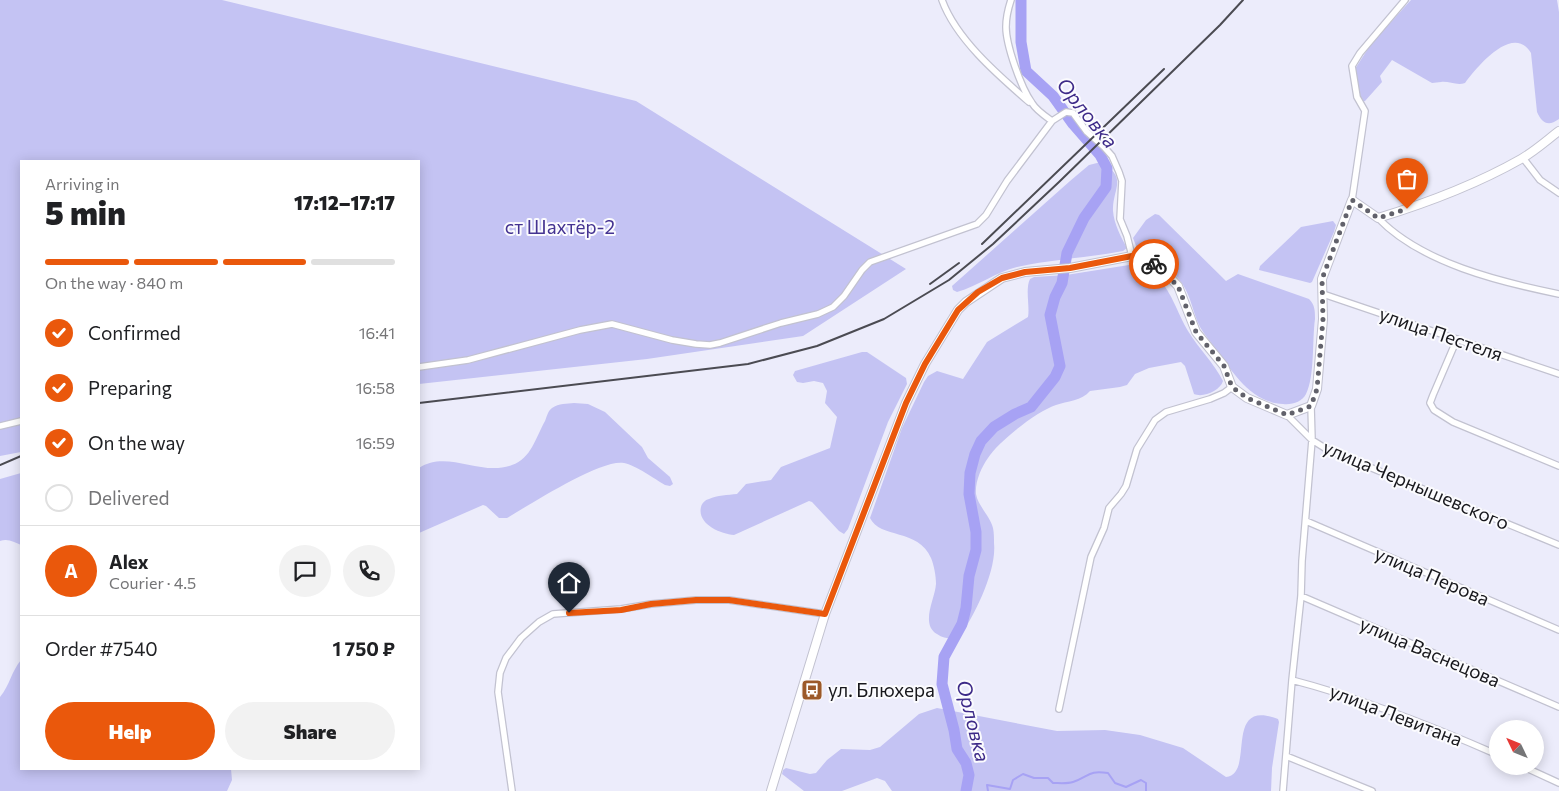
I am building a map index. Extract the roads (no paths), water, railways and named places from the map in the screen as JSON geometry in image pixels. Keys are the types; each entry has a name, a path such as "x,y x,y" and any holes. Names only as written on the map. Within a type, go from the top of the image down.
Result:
{"main road":[{"path":"1287,415 1311,406 1317,389 1323,319 1322,279 1352,200 1378,218 1419,205 1490,175 1523,158 1559,131"},
{"path":"771,791 825,614 906,403 925,364 958,310 972,297 1002,278 1025,272 1070,268 1132,256 1146,259 1158,265 1178,286 1196,332 1224,366 1232,387"},
{"name":"улица Чернышевского","path":"1232,387 1247,398 1287,415"}],"street":[{"path":"942,0 946,11 965,38 1010,85 1052,121"},
{"path":"1011,0 1007,12 1006,29 1016,70 1022,87 1032,105"},
{"path":"1352,200 1365,111 1357,97 1352,66 1360,53 1405,0"},
{"path":"420,367 468,360 580,330 612,324 672,340 710,345 781,323 818,314 834,307 841,300 862,270 870,262 977,224 986,215 1007,181 1052,121 1064,113 1073,113 1087,132 1112,156 1120,172 1122,181 1120,219 1132,256"},
{"path":"1523,158 1540,180 1559,193"},
{"path":"1378,218 1403,240 1436,256 1479,274 1524,287 1559,294"},
{"name":"улица Пестеля","path":"1323,294 1559,374"},
{"path":"1457,339 1430,403 1434,410 1453,422 1559,466"},
{"path":"1059,708 1091,557 1104,528 1109,508 1122,494 1126,486 1137,449 1155,420 1166,412 1217,396 1232,387"},
{"path":"1283,791 1301,596 1312,440 1311,406"},
{"name":"улица Чернышевского","path":"1287,415 1312,440 1328,450 1559,545"},
{"path":"0,426 20,421"},
{"name":"улица Перова","path":"1306,521 1559,630"},
{"name":"улица Васнецова","path":"1301,596 1559,707"},
{"path":"512,791 498,692 500,673 506,658 521,638 539,622 553,614 621,610 651,604 687,601 729,600 825,614"},
{"name":"улица Левитана","path":"1292,680 1322,687 1465,740 1489,751"},
{"path":"1286,756 1372,791"},
{"path":"1542,775 1559,783"}],"waterway":[{"name":"Орловка","path":"966,791 969,775 966,763 957,749 942,684 944,657 962,624 966,608 969,576 976,550 976,532 969,494 970,473 981,441 994,427 1031,407 1055,377 1060,366 1050,315 1055,297 1062,283 1067,253 1084,218 1106,187 1107,168 1100,155 1073,124 1053,96 1026,71 1021,42 1021,0"},
{"path":"988,791 987,785 1010,789 1013,780 1023,774 1034,778 1048,778 1053,783 1066,783 1101,772 1108,773 1115,783 1126,787 1141,780 1146,783 1146,791"}],"railway":[{"path":"420,403 748,364 817,346 884,319 949,280 993,244 1220,25 1243,0"},
{"path":"982,244 1164,69"},
{"path":"930,284 959,263"},
{"path":"0,465 20,456"}],"place":[{"name":"ул. Блюхера","path":"812,690"}],"park label":[{"name":"ст Шахтёр-2","path":"560,227"}]}
